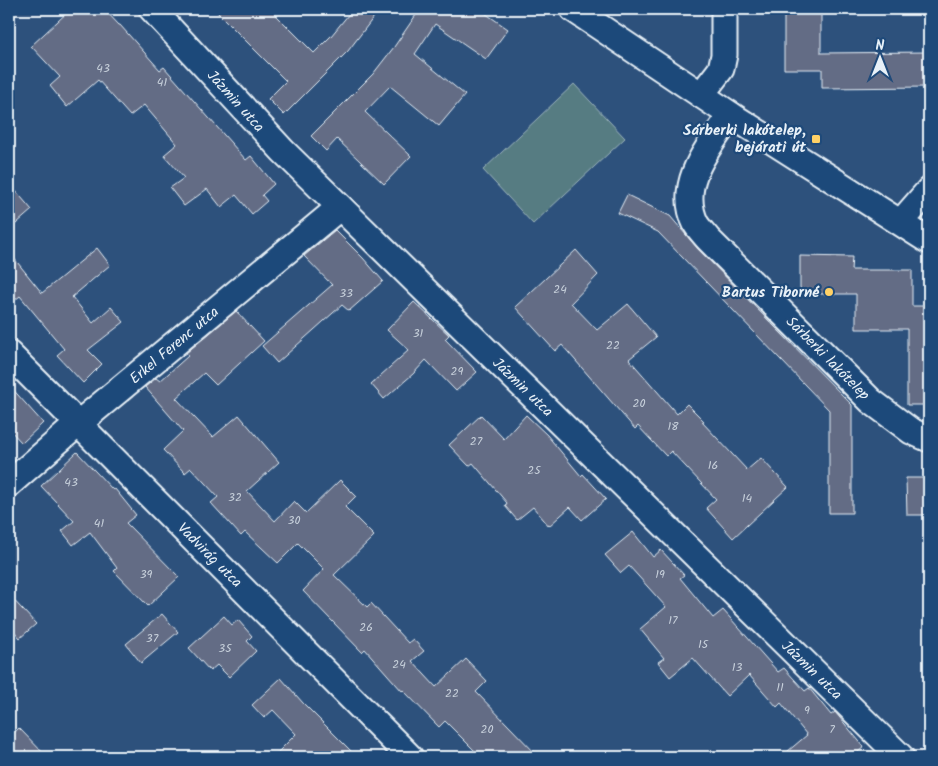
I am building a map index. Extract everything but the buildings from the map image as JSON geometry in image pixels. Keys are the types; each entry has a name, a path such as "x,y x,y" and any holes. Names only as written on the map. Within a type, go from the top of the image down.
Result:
{"street":[{"name":"Jázmin utca","path":"152,9 283,151 340,208 901,757"},
{"path":"573,9 730,115 929,241"},
{"path":"701,95 721,69 724,55 724,9"},
{"name":"Sárberki lakótelep","path":"730,115 696,165 690,186 690,205 696,224 708,239 872,401 911,431 929,439"},
{"path":"901,222 929,190"},
{"name":"Erkel Ferenc utca","path":"9,484 79,423 340,208"},
{"name":"Vadvirág utca","path":"9,354 410,757"}],"green space":[{"path":"574,84 625,138 533,224 483,170"}],"place":[{"name":"Sárberki lakótelep, bejárati út","path":"816,139"},
{"name":"Bartus Tiborné","path":"829,292"}]}
